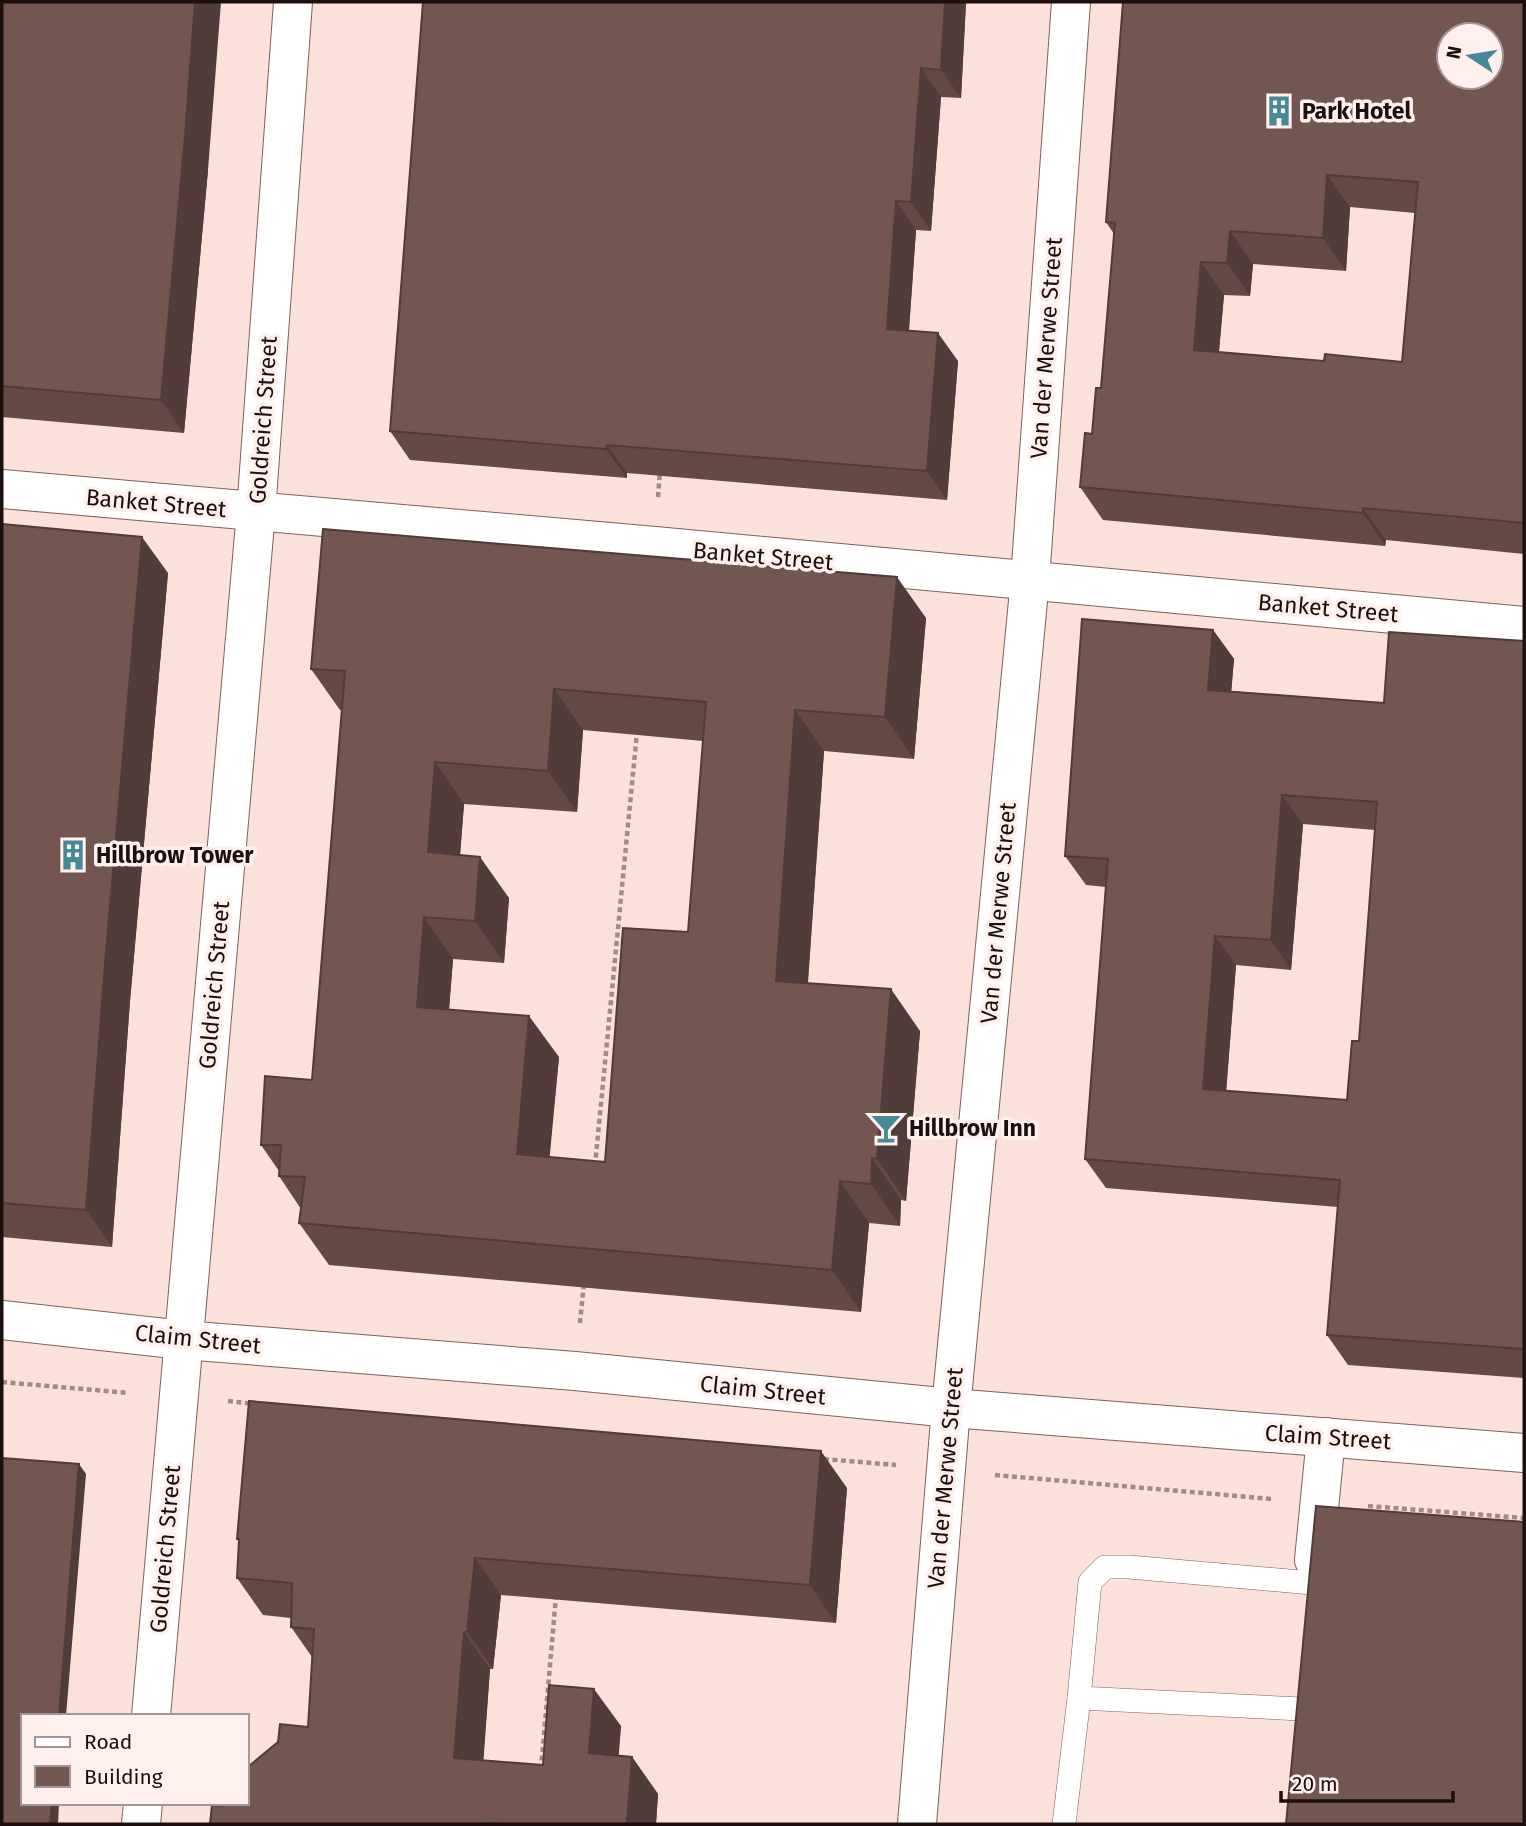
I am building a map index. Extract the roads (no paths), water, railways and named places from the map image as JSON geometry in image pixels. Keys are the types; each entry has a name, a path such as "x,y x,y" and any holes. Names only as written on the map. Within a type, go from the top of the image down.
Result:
{"street":[{"name":"Goldreich Street","path":"150,1714 256,512 293,2"},
{"name":"Van der Merwe Street","path":"917,1824 945,1470 1030,580 1071,2"},
{"name":"Banket Street","path":"2,489 1524,626"},
{"name":"Claim Street","path":"2,1320 183,1340 575,1371 951,1408 1524,1453"},
{"path":"1309,1621 1326,1437"},
{"path":"1297,1748 1304,1671"},
{"path":"141,1824 143,1805"}],"lane":[{"path":"1063,1824 1090,1582 1105,1567 1312,1583"},
{"path":"1079,1698 1301,1709"}],"place":[{"name":"Park Hotel","path":"1279,111"},
{"name":"Hillbrow Tower","path":"73,855"},
{"name":"Hillbrow Inn","path":"886,1128"}]}
